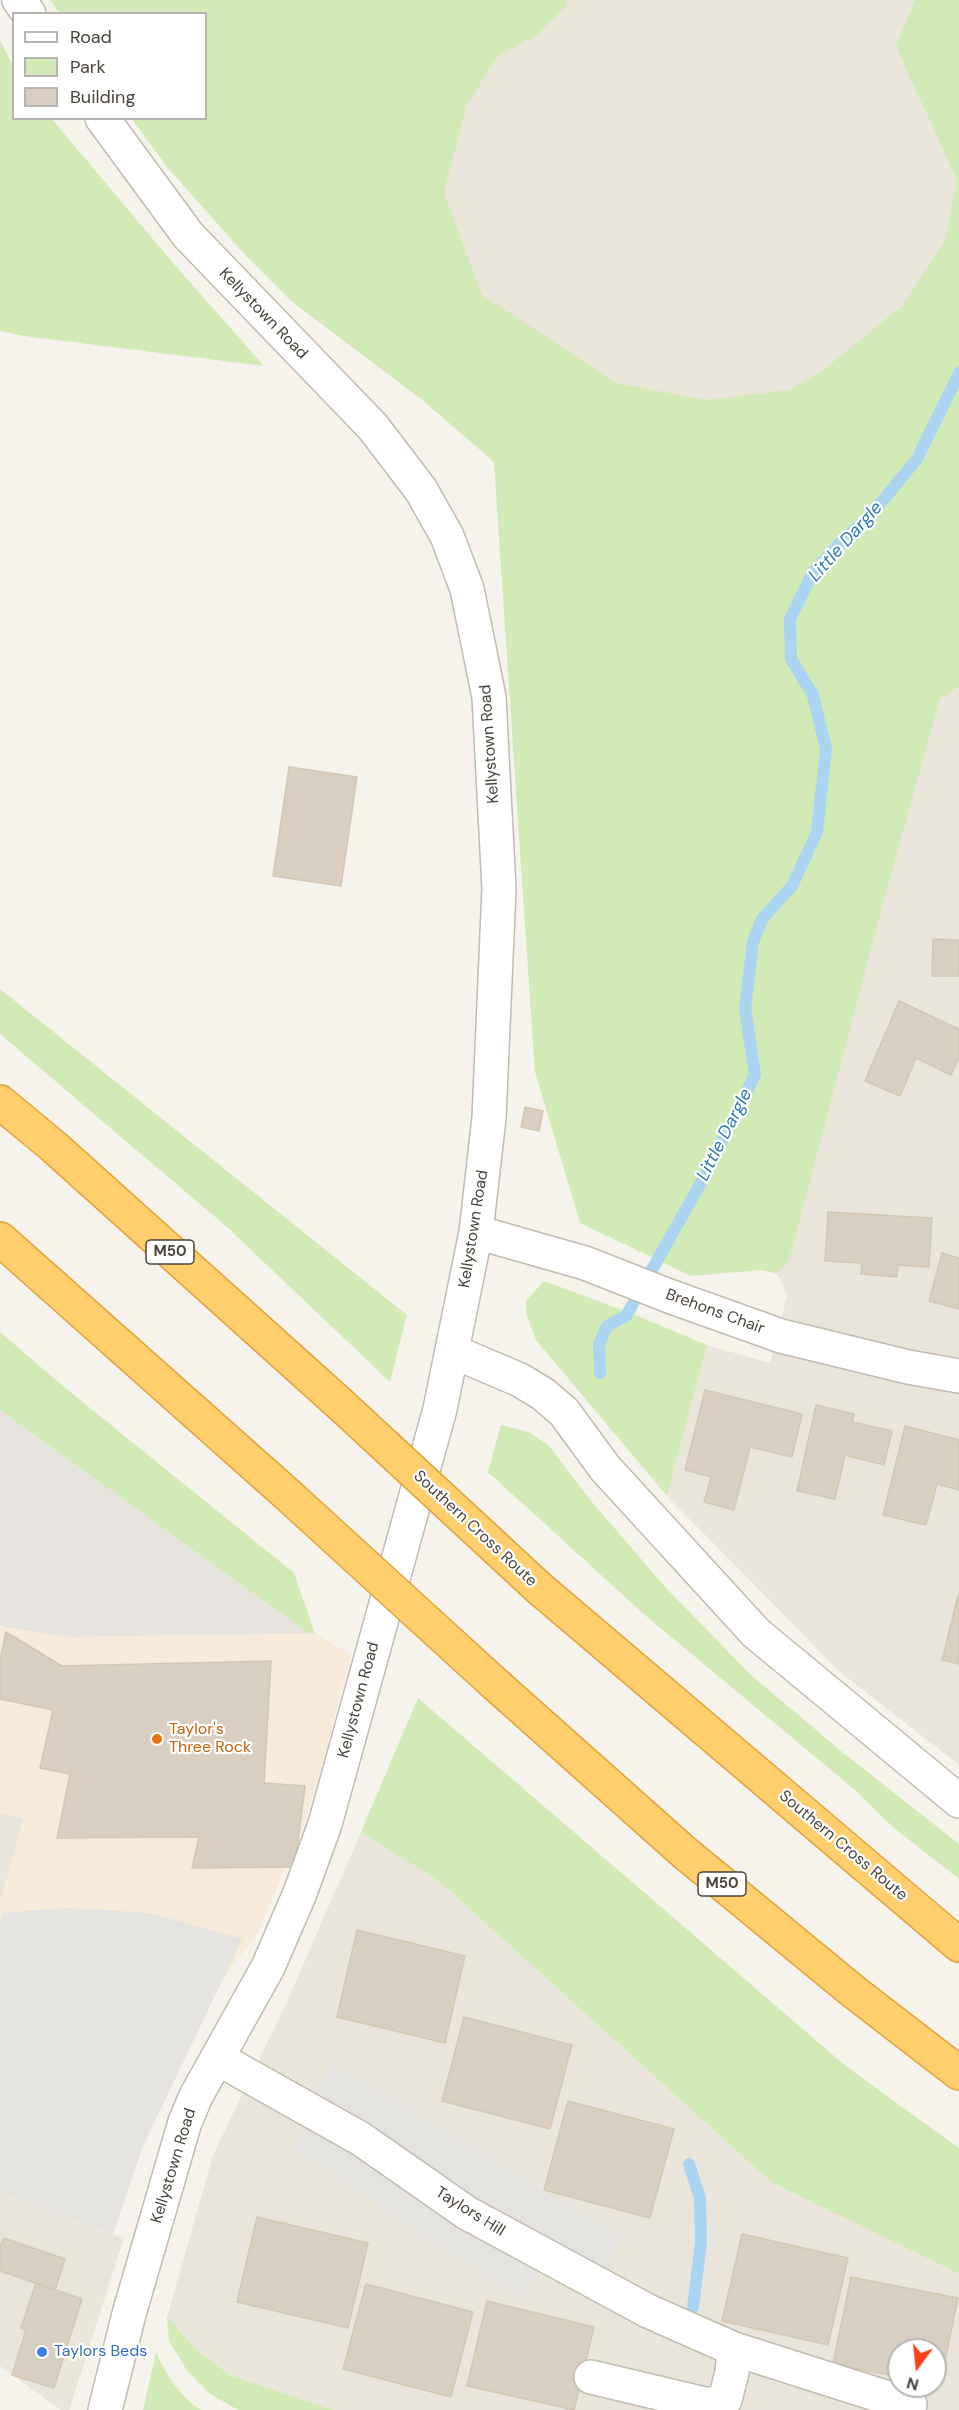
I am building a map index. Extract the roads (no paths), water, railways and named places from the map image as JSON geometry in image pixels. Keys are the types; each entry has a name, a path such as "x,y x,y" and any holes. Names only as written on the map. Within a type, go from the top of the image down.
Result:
{"highway":[{"name":"Southern Cross Route","path":"0,1102 53,1146 339,1403 539,1588 959,1945"},
{"name":"M50","path":"0,1239 685,1853 854,1992 959,2073"}],"street":[{"name":"Kellystown Road","path":"103,120 188,236 373,427 414,481 447,536 467,589 489,697 500,889 489,1118 476,1232 440,1409 326,1824 300,1893 268,1967 217,2058 185,2122 129,2314 105,2410"},
{"name":"Brehons Chair","path":"476,1232 555,1252 781,1336 908,1367 959,1376"},
{"path":"452,1351 520,1380 543,1394 564,1412 605,1468 756,1633 959,1801"},
{"name":"Taylors Hill","path":"217,2058 361,2139 467,2213 648,2311 734,2349 910,2405"},
{"path":"591,2377 709,2405 725,2400 732,2372 734,2349"}],"waterway":[{"name":"Little Dargle","path":"600,1373 599,1344 607,1326 626,1316 704,1177 755,1075 745,1008 753,942 762,919 792,886 817,832 826,749 813,695 791,659 790,619 813,572 870,516 917,459 959,373"},
{"name":"Little Dargle","path":"689,2164 700,2198 701,2242 693,2307"}],"place":[{"name":"Taylor's Three Rock","path":"157,1739"},
{"name":"Taylors Beds","path":"42,2352"}]}
